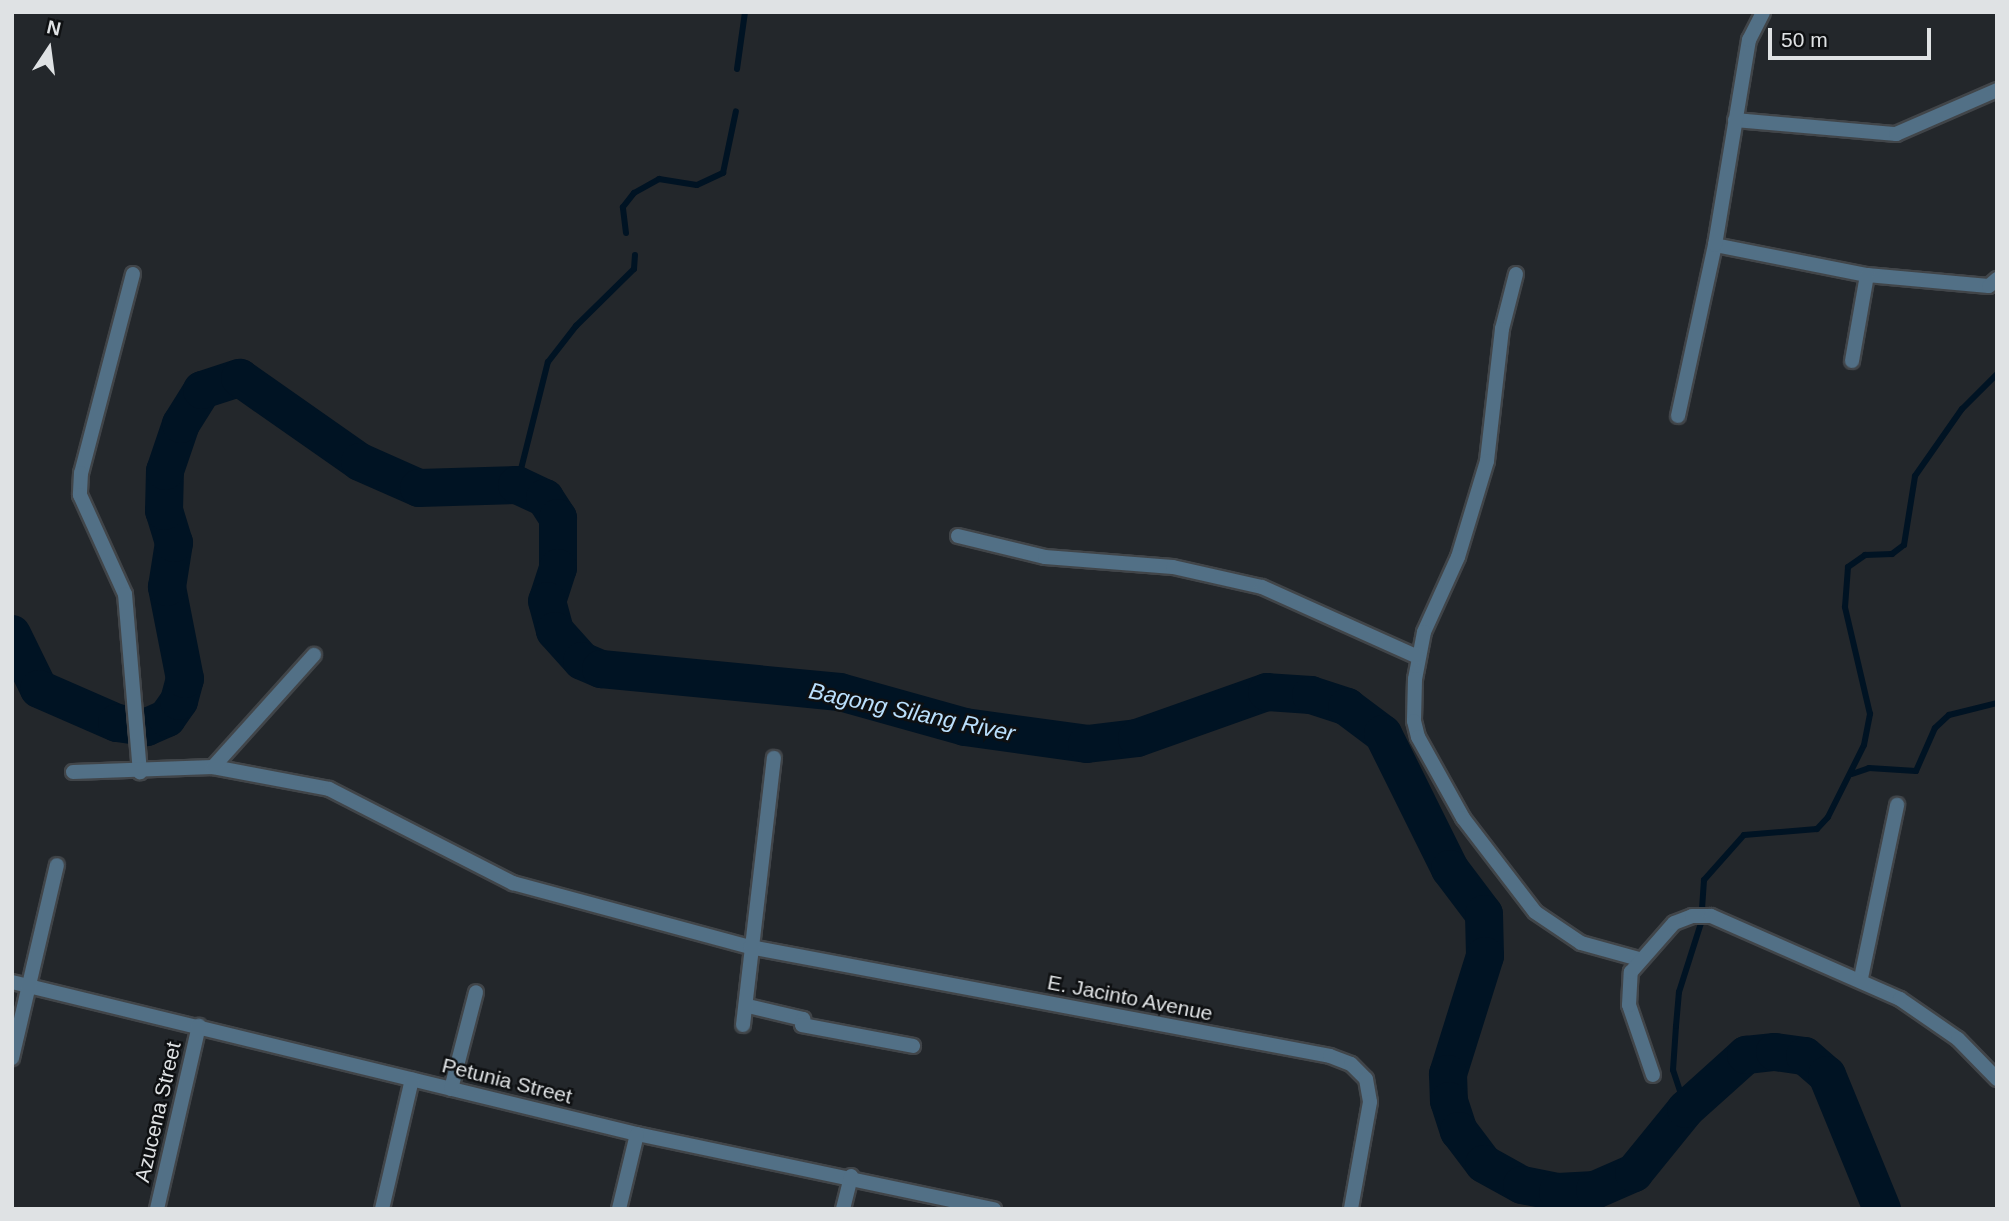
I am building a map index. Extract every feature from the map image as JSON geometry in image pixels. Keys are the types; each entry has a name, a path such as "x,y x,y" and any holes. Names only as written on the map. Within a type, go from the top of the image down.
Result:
{"street":[{"path":"1678,416 1714,245 1749,40 1763,12"},
{"path":"1735,120 1896,134 1997,90"},
{"path":"1714,245 1867,275 1989,286 1997,279"},
{"path":"133,274 81,472 80,495 125,594 140,772"},
{"path":"1516,274 1502,329 1487,461 1465,538 1436,601 1418,657 1413,699 1418,737 1488,856 1535,912 1559,932 1639,959"},
{"path":"1852,361 1867,275"},
{"path":"958,537 1045,556 1173,567 1262,587 1418,657"},
{"path":"213,767 314,655"},
{"path":"743,1025 748,1006 750,947 774,758"},
{"name":"E. Jacinto Avenue","path":"72,772 140,772 213,767 329,789 513,883 750,947 1330,1056 1351,1064 1366,1079 1370,1102 1351,1209"},
{"path":"1861,978 1897,805"},
{"path":"12,1058 57,865"},
{"path":"1653,1075 1629,1005 1627,988 1639,959 1674,923 1692,916 1711,916 1861,978 1939,1024 1996,1073"},
{"name":"Petunia Street","path":"12,982 637,1134 851,1176 994,1209"},
{"path":"452,1089 476,992"},
{"path":"748,1006 803,1019 803,1026 913,1046"},
{"name":"Azucena Street","path":"157,1209 199,1026"},
{"path":"382,1209 412,1079"},
{"path":"619,1209 637,1134"},
{"path":"843,1209 851,1176"}],"waterway":[{"path":"737,69 745,12"},
{"path":"626,233 623,207 634,193 659,179 697,185 723,173 736,111"},
{"path":"517,485 548,362 576,326 634,269 635,255"},
{"path":"1686,1109 1673,1070 1676,1026 1679,992 1701,923 1704,880 1744,835 1817,829 1828,817 1864,745 1870,714 1845,607 1848,567 1865,555 1892,554 1904,545 1915,476 1962,409 1997,374"},
{"name":"Bagong Silang River","path":"12,634 39,689 117,723 147,727 167,718 179,701 185,679 167,587 174,543 164,511 165,471 181,424 202,390 240,378 360,462 419,488 517,485 545,498 558,518 558,568 547,601 555,631 582,661 601,669 840,692 965,727 1087,744 1137,738 1267,692 1311,695 1347,707 1383,734 1450,869 1484,914 1485,956 1448,1074 1449,1101 1459,1131 1484,1164 1522,1185 1558,1192 1595,1190 1634,1173 1686,1109 1746,1055 1775,1052 1805,1056 1827,1075 1882,1209"},
{"path":"1852,774 1869,768 1916,771 1935,728 1949,715 1997,703"}]}
